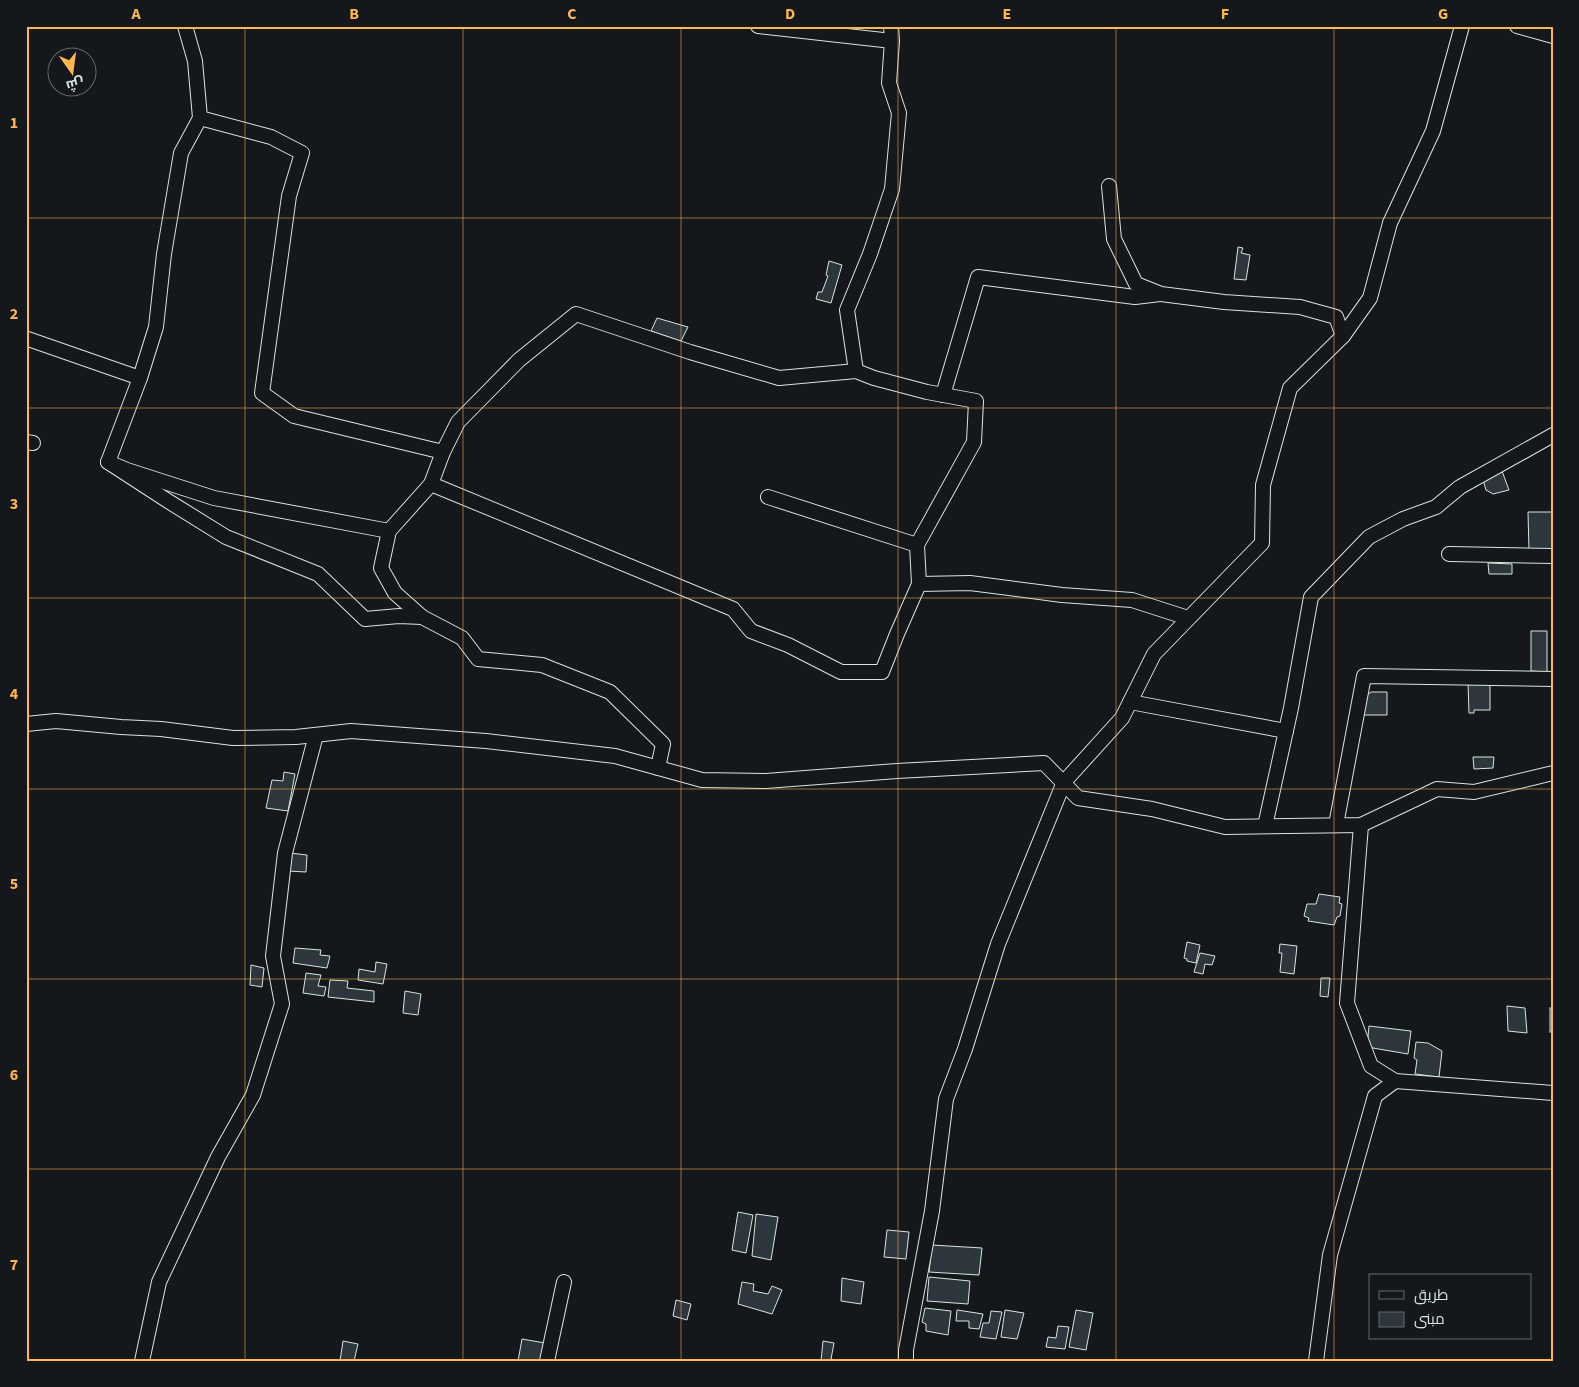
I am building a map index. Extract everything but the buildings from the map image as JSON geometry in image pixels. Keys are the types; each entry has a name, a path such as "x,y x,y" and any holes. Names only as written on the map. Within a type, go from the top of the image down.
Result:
{"street":[{"path":"108,462 140,378 156,327 164,254 181,153 200,118 195,61 185,26"},
{"path":"758,26 892,41"},
{"path":"856,371 847,310 870,254 892,189 899,113 889,83 892,26"},
{"path":"906,1361 906,1350 932,1211 946,1099 998,944 1064,782 1122,718 1154,654 1262,543 1264,485 1290,388 1343,336 1370,298 1390,223 1433,131 1462,26"},
{"path":"1517,26 1553,36"},
{"path":"200,118 271,137 302,152 288,196 262,393 294,416 443,452"},
{"path":"1109,186 1114,238 1136,284 1160,294"},
{"path":"943,395 978,277 1135,297 1160,294 1224,302 1300,307 1336,316 1343,336"},
{"path":"431,484 733,609 751,631 788,645 841,672 882,672 920,584 917,544 974,442 976,401 892,383 856,371 779,378 690,352 576,314 519,360 458,422 443,452 431,484 390,531 381,568 395,593 422,617 462,638 478,659 542,665 610,692 662,744 658,768"},
{"path":"28,339 140,378"},
{"path":"1266,826 1311,597 1369,537 1403,520 1436,507 1460,487 1553,435"},
{"path":"108,462 214,498 390,531"},
{"path":"108,462 168,502 226,537 318,574 365,620 399,616 422,617"},
{"path":"768,497 917,544"},
{"path":"1449,554 1553,556"},
{"path":"920,584 970,582 1062,595 1132,600 1188,618"},
{"path":"1336,825 1364,676 1553,679"},
{"path":"1130,702 1286,730"},
{"path":"26,724 56,721 161,729 233,738 296,737 351,731 486,741 614,756 702,780 766,781 897,771 1044,763 1078,798 1152,809 1225,827 1361,825 1437,789 1474,792 1553,773"},
{"path":"142,1361 159,1282 218,1157 253,1095 282,1004 273,956 284,854 316,735"},
{"path":"1361,825 1347,1003 1371,1066 1395,1081 1553,1093"},
{"path":"1316,1361 1330,1254 1375,1096 1395,1081"},
{"path":"547,1361 564,1282"}]}
